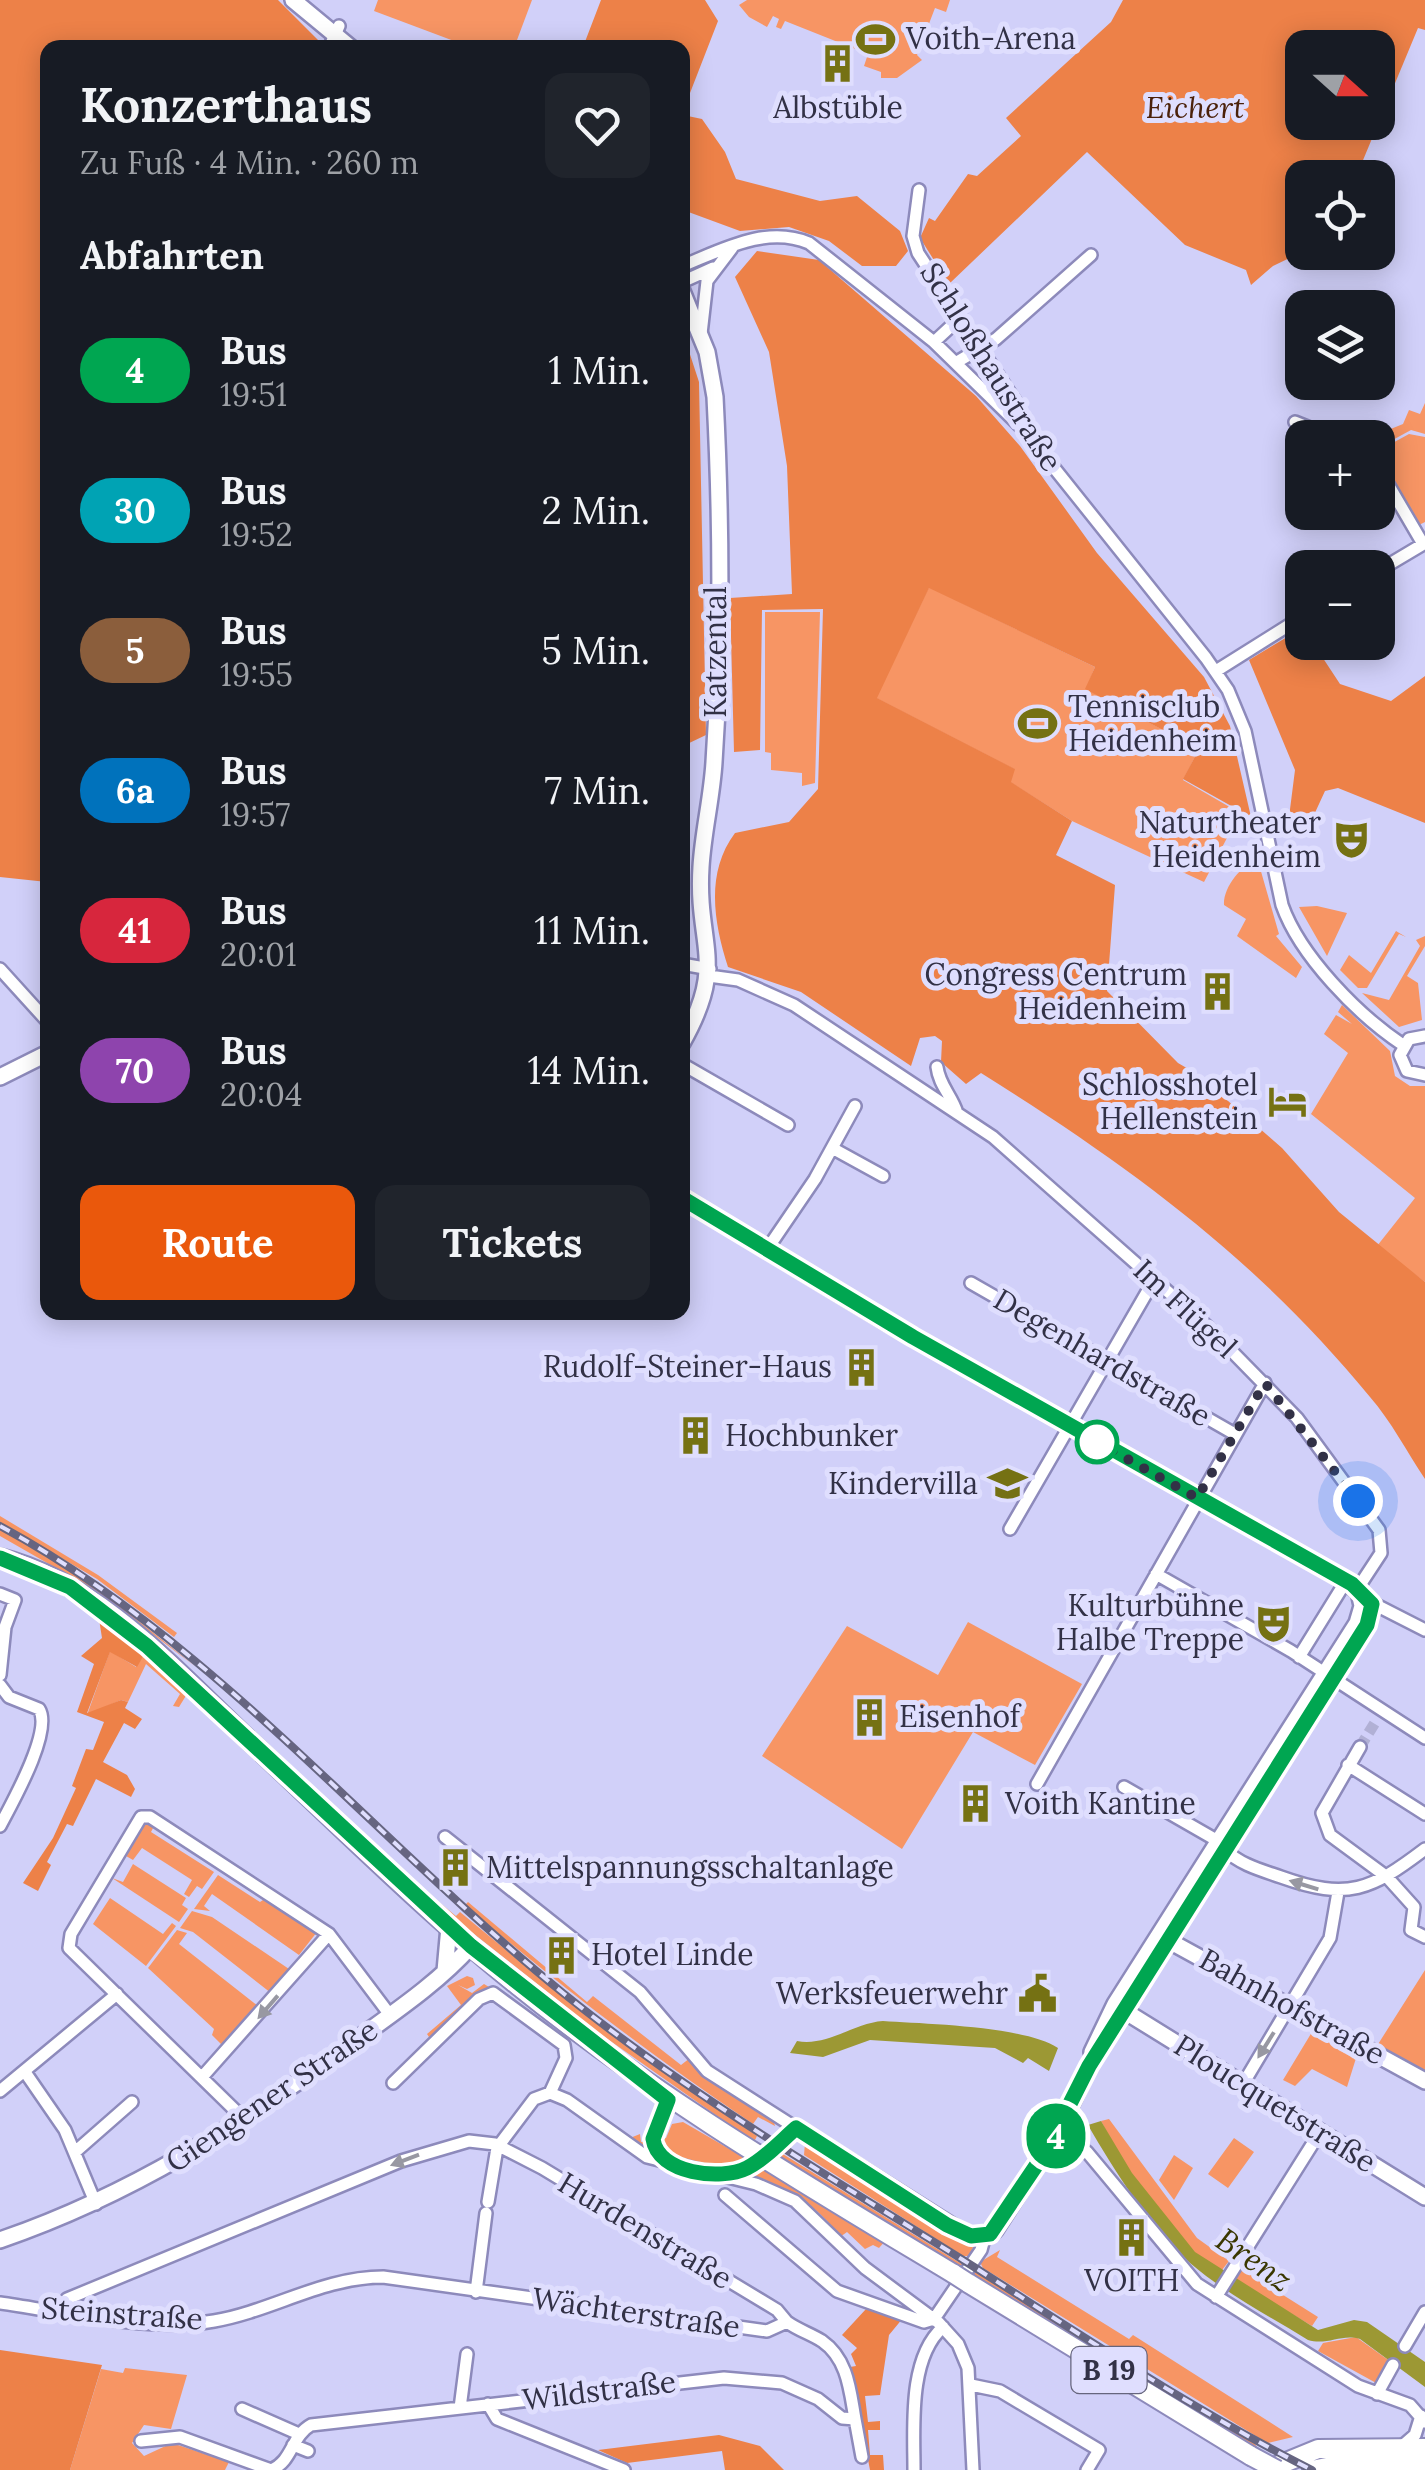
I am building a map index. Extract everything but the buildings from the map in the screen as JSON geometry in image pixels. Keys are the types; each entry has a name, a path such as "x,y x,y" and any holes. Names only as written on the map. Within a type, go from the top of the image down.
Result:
{"main road":[{"path":"293,0 334,36"},
{"name":"Katzental","path":"690,309 701,334 716,406 716,732 700,882 709,973"},
{"path":"690,1029 699,1013 709,973"},
{"path":"0,1077 40,1057"},
{"path":"690,1203 1070,1427 1361,1592 1367,1625 1329,1676 1120,2008 1058,2132 1000,2224 985,2235 971,2236 792,2132"},
{"name":"B 19","path":"0,1558 70,1587 147,1646 449,1927 668,2100 1277,2470"},
{"path":"444,1971 449,1927"},
{"name":"Bahnhofstraße","path":"1164,1938 1425,2081"},
{"name":"Giengener Straße","path":"0,2240 96,2204 191,2155 246,2120 390,2015 471,1946"},
{"name":"Ploucquetstraße","path":"1120,2008 1425,2197"},
{"path":"653,2139 668,2100"},
{"path":"1267,2470 1318,2448 1418,2452"},
{"path":"1312,2470 1418,2452"}],"street":[{"name":"Schloßhaustraße","path":"919,190 916,248 1018,404 1023,429 1216,671 1244,731 1282,905 1292,930 1316,963 1403,1045 1402,1066 1410,1073 1425,1075"},
{"path":"690,263 777,236 809,244 934,342 1023,429"},
{"path":"690,278 713,268 733,248"},
{"path":"957,362 982,348 1091,255"},
{"name":"Katzental","path":"701,334 704,290 713,268"},
{"path":"934,342 962,317"},
{"path":"1395,494 1424,543 1395,561"},
{"path":"1216,671 1285,628"},
{"name":"Im Flügel","path":"690,967 738,980 794,1005 993,1138 1265,1383 1327,1457 1382,1536 1381,1554 1361,1592"},
{"path":"0,968 40,1013"},
{"path":"1403,1045 1413,1037 1425,1036"},
{"path":"938,1067 940,1083 952,1095 957,1112"},
{"path":"690,1069 788,1125"},
{"path":"768,1248 854,1106"},
{"path":"832,1148 883,1176"},
{"path":"1010,1529 1154,1280"},
{"name":"Degenhardstraße","path":"971,1284 1233,1433"},
{"path":"1037,1784 1233,1433 1265,1383"},
{"path":"1156,1574 1299,1656 1379,1716 1425,1738"},
{"path":"1299,1656 1361,1592 1425,1630"},
{"path":"0,1594 15,1600 5,1626 0,1675"},
{"path":"0,1685 9,1697 39,1709 44,1722 27,1770 0,1826"},
{"path":"1360,1747 1322,1813 1322,1824 1330,1836 1387,1878 1412,1904 1411,1930 1425,1938"},
{"path":"1348,1765 1425,1814"},
{"path":"1124,1787 1262,1870 1338,1892 1363,1889 1387,1878 1425,1848"},
{"path":"246,2120 68,1945 144,1816 224,1862 329,1934 390,2015"},
{"path":"446,1837 640,1992 706,2072 792,2132"},
{"path":"1242,2084 1330,1938 1337,1920 1338,1892"},
{"path":"1412,1904 1425,1896"},
{"path":"204,2076 329,1934"},
{"path":"393,2082 475,2003 493,1993 564,2045 566,2055 550,2093"},
{"path":"0,2091 117,1994"},
{"path":"25,2072 74,2152 96,2204"},
{"path":"476,2292 499,2146 534,2098 550,2093 567,2100 642,2155 764,2186 794,2201 865,2268 938,2323 962,2351 971,2385 973,2470"},
{"path":"74,2152 132,2102"},
{"path":"1058,2132 1087,2152 1181,2270 1376,2394 1407,2404 1422,2416 1415,2435 1418,2452"},
{"path":"1219,2292 1320,2132"},
{"path":"59,2312 67,2299 401,2161 458,2142 499,2146"},
{"name":"Hurdenstraße","path":"499,2146 777,2310 787,2322"},
{"path":"725,2195 742,2202 837,2291 924,2322 938,2323"},
{"path":"914,2470 920,2376 928,2345 984,2246 985,2235"},
{"name":"Steinstraße","path":"0,2303 59,2312 205,2322 247,2314 324,2285 362,2277 476,2292"},
{"name":"Wächterstraße","path":"476,2292 766,2330 787,2322"},
{"path":"1405,2346 1424,2316"},
{"path":"787,2322 836,2354 845,2373 862,2457"},
{"path":"460,2408 467,2354"},
{"path":"1376,2394 1393,2365"},
{"name":"Wildstraße","path":"141,2440 162,2435 180,2437 271,2470 284,2464 296,2440 311,2425 699,2379 748,2378 795,2388 842,2418 854,2420"},
{"path":"971,2385 1000,2391 1099,2450 1087,2470"},
{"path":"488,2404 498,2419 624,2470"},
{"path":"242,2409 308,2451"}],"shaded area":[{"path":"378,0 532,0 517,40 451,40 374,11"},
{"name":"Voith-Arena","path":"747,0 950,0 946,12 935,8 917,55 922,60 897,78 881,78 881,72 864,66 868,54 785,21 781,29 776,27 779,19 773,16 767,27 749,17 739,5"},
{"path":"1425,403 1425,434 1411,430 1395,439 1395,427 1403,424 1409,410 1420,414"},
{"path":"1409,434 1425,437 1425,522 1419,525 1395,486 1395,442"},
{"name":"Tennisclub Heidenheim","path":"929,587 1095,667 1086,689 1199,749 1183,780 1240,813 1204,882 1072,821 1010,782 1014,769 876,698"},
{"path":"765,612 820,612 815,783 802,786 802,773 771,770 771,753 765,752"},
{"path":"1258,861 1279,934 1276,936 1302,967 1296,978 1237,936 1246,919 1224,905 1234,878"},
{"path":"1317,906 1347,913 1327,956 1299,907"},
{"path":"1396,931 1406,937 1399,934 1367,988 1358,988 1340,970 1349,955 1371,973"},
{"path":"1425,936 1425,946 1407,976 1418,983 1422,1020 1399,1027 1362,993 1389,1000 1420,946 1416,940"},
{"path":"1342,1005 1390,1051 1395,1076 1410,1086 1425,1086 1425,1282 1377,1246 1415,1198 1311,1114 1348,1053 1324,1034 1336,1015 1352,1024 1338,1012"},
{"path":"0,1516 98,1575 177,1633 174,1637 97,1579 0,1522"},
{"path":"0,1529 90,1582 196,1667 96,1591 0,1536"},
{"path":"968,1622 1082,1684 1035,1765 973,1732 902,1849 762,1756 847,1626 938,1675"},
{"path":"110,1651 136,1667 144,1655 187,1694 179,1707 173,1706 180,1694 146,1664 128,1702 121,1700 87,1715"},
{"path":"147,1821 154,1826 151,1832 214,1872 202,1889 197,1886 189,1897 184,1894 192,1880 142,1848 133,1860 126,1856"},
{"path":"133,1864 186,1898 182,1905 188,1909 179,1922 112,1878 123,1882"},
{"path":"218,1875 260,1902 266,1898 317,1932 299,1955 212,1894 204,1906 210,1911 194,1909"},
{"path":"424,1890 456,1916 460,1912 573,2005 757,2136 754,2142 599,2033 435,1903"},
{"path":"110,1898 163,1934 172,1923 176,1926 146,1966 93,1924"},
{"path":"468,1902 587,2002 593,1996 681,2065 690,2058 699,2071 773,2119 775,2126 758,2117 753,2124 642,2046 500,1934 465,1905"},
{"path":"192,1911 212,1917 289,1969 271,1993 193,1932 180,1928"},
{"path":"177,1930 187,1933 179,1944 258,2006 222,2045 212,2035 214,2029 148,1968"},
{"path":"1425,1970 1425,2076 1375,2049"},
{"path":"467,1976 473,1978 475,1985 467,1989 458,1985 472,1993 484,1984 489,1987 431,2040 427,2034 461,2005 447,1986"},
{"path":"883,2021 999,2031 1058,2048 1049,2071 1028,2058 1023,2063 995,2048 870,2040 823,2057 790,2053 797,2041 819,2041"},
{"path":"1312,2032 1357,2055 1347,2087 1312,2069 1295,2086 1283,2080"},
{"path":"1109,2119 1197,2238 1229,2261 1222,2270 1188,2246 1154,2206 1101,2121"},
{"path":"1101,2121 1132,2173 1195,2252 1318,2330 1354,2320 1367,2322 1425,2362 1425,2387 1360,2339 1308,2340 1232,2294 1190,2263 1147,2216 1110,2161 1088,2125"},
{"path":"683,2122 886,2240 879,2248 873,2245 865,2249 847,2232 840,2237 819,2213 795,2196 770,2184 686,2162 630,2138 640,2134 641,2142 666,2138 672,2124"},
{"path":"1234,2138 1254,2152 1228,2188 1208,2174"},
{"path":"765,2143 965,2266 963,2271 762,2147"},
{"path":"805,2143 974,2242 971,2256 963,2256 804,2155"},
{"path":"1174,2155 1193,2168 1174,2200 1159,2180"},
{"path":"1000,2250 997,2257 1129,2339 1133,2335 1293,2437 1268,2443 983,2268 980,2262"},
{"path":"1240,2268 1318,2317 1312,2326 1235,2280"},
{"path":"975,2272 1255,2444 1259,2450 971,2278"},
{"path":"1356,2337 1391,2362 1378,2384 1318,2351 1323,2343"},
{"path":"125,2368 187,2375 171,2429 144,2425 132,2443 144,2456 172,2443 229,2462 225,2470 70,2470 101,2369 123,2373"}],"green space":[{"path":"0,0 278,0 318,40 40,40 40,881 0,877"},
{"path":"601,0 705,0 718,21 690,93 690,40 586,40"},
{"name":"Eichert","path":"1123,0 1425,0 1425,30 1418,28 1395,83 1395,30 1285,30 1285,140 1371,140 1363,160 1285,160 1285,260 1251,285 1246,270 1185,245 1087,152 949,284 920,238 929,218 935,221 968,174 977,176 1021,136 1006,118 1111,22"},
{"path":"690,116 702,119 725,152 736,179 820,201 857,196 900,231 908,251 896,266 862,266 829,241 789,227 740,231 690,213"},
{"path":"757,251 819,260 976,396 1020,446 1097,553 1204,677 1230,726 1251,817 1183,779 1199,749 1085,689 1095,667 929,588 877,698 1015,769 1011,782 1072,821 1056,855 1115,885 1107,991 1178,1063 1197,1074 1282,1148 1339,1212 1425,1282 1425,1479 1378,1406 1327,1347 1237,1259 1140,1180 981,1073 966,1084 941,1062 942,1041 935,1036 920,1038 911,1066 801,992 728,967 715,898 719,865 726,848 735,833 789,822 818,789 823,609 762,610 760,750 734,752 730,598 792,594 787,466 769,352 735,277"},
{"path":"690,354 699,382 706,735 690,743"},
{"path":"1285,638 1285,660 1324,660 1340,684 1391,701 1425,676 1425,823 1338,788 1325,791 1313,817 1288,825 1295,770 1249,660"},
{"path":"99,1619 144,1655 137,1667 110,1652 87,1713 121,1700 128,1702 125,1708 142,1719 135,1729 124,1723 103,1762 127,1775 135,1789 131,1797 96,1779 73,1826 67,1824 47,1862 51,1865 38,1891 23,1883 53,1838 76,1788 72,1786 86,1749 93,1750 104,1722 77,1712 94,1664 81,1656 102,1638"},
{"path":"866,2309 903,2318 889,2335 880,2395 865,2396 868,2422 880,2421 880,2430 868,2430 870,2455 883,2455 884,2470 870,2470 850,2367 856,2366 851,2354 857,2348 842,2335"},
{"path":"0,2350 102,2365 70,2470 0,2470"},
{"path":"719,2435 760,2446 784,2470 725,2470 722,2451 627,2463 598,2450"}],"tunnel":[{"path":"1360,1747 1376,1721"},
{"path":"713,2173 745,2169 787,2136"}],"railway":[{"path":"0,1526 78,1573 223,1684 493,1934 610,2030 759,2132 1135,2369 1312,2470"}],"bus line":[{"name":"4","path":"0,1558 48,1574 70,1587 147,1646 471,1946 668,2100 653,2139 654,2147 664,2158 702,2173 738,2171 751,2166 796,2128 947,2225 971,2236 990,2234 1058,2132 1089,2066 1367,1625 1372,1604 1352,1584 913,1337 690,1203"}],"place":[{"name":"Voith-Arena","path":"876,39"},
{"name":"Albstüble","path":"838,64"},
{"name":"Tennisclub Heidenheim","path":"1038,724"},
{"name":"Naturtheater Heidenheim","path":"1351,840"},
{"name":"Congress Centrum Heidenheim","path":"1217,992"},
{"name":"Schlosshotel Hellenstein","path":"1288,1102"},
{"name":"Rudolf-Steiner-Haus","path":"862,1367"},
{"name":"Hochbunker","path":"695,1436"},
{"name":"Kindervilla","path":"1008,1484"},
{"name":"Kulturbühne Halbe Treppe","path":"1274,1623"},
{"name":"Eisenhof","path":"869,1717"},
{"name":"Voith Kantine","path":"975,1804"},
{"name":"Mittelspannungsschaltanlage","path":"456,1868"},
{"name":"Hotel Linde","path":"561,1955"},
{"name":"Werksfeuerwehr","path":"1038,1994"},
{"name":"VOITH","path":"1132,2237"}],"route":[{"path":"1097,1442 1197,1498 1265,1383 1297,1418 1358,1501"}],"water label":[{"name":"Brenz","path":"1254,2260"}]}
